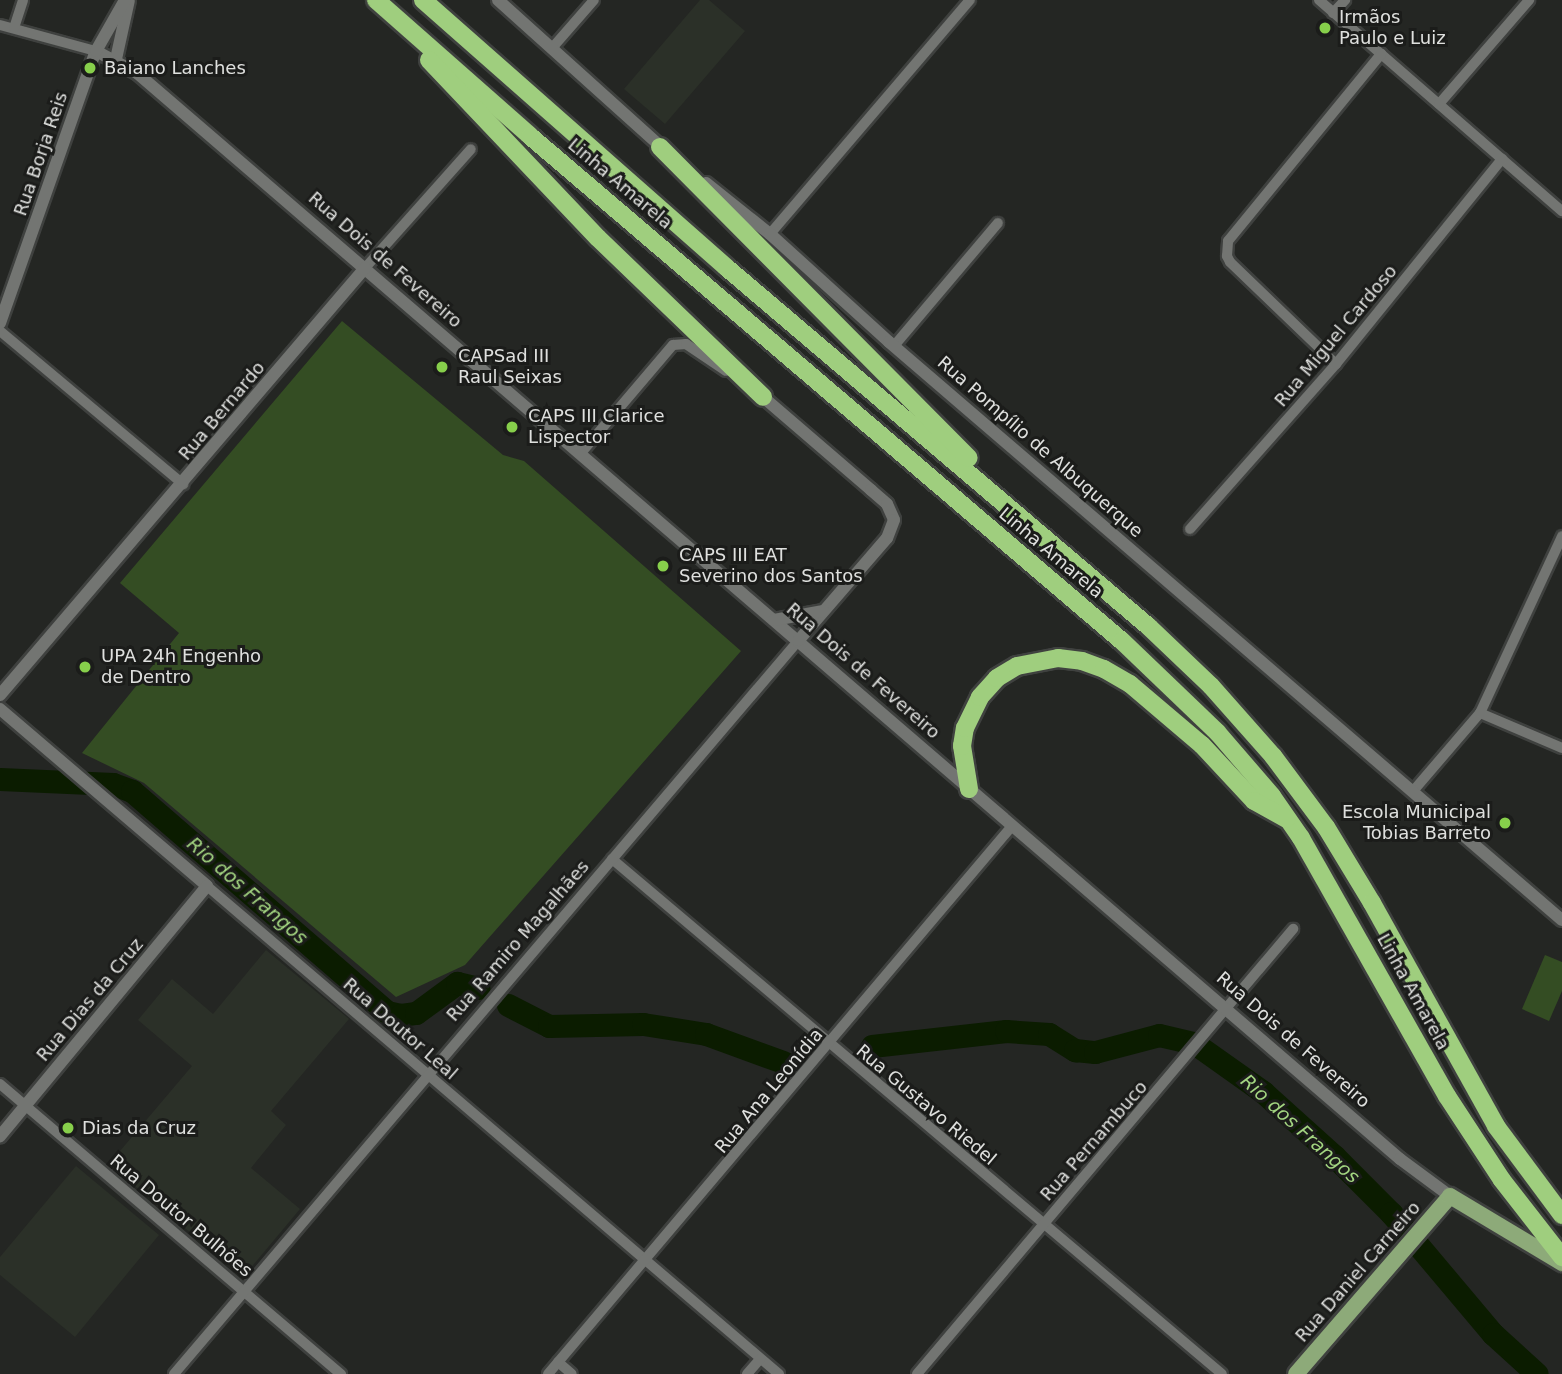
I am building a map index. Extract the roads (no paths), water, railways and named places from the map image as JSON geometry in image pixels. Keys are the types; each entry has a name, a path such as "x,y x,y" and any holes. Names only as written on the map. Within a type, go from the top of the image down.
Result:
{"highway":[{"path":"376,0 530,169 763,397"},
{"name":"Linha Amarela","path":"376,0 530,136 1122,640 1217,732 1301,838 1447,1096 1502,1180 1562,1257"},
{"name":"Linha Amarela","path":"423,0 727,268 1001,499 1211,686 1273,756 1326,827 1372,903 1496,1126 1562,1215"},
{"path":"660,147 966,455 1001,499"},
{"path":"969,789 962,746 965,728 980,697 997,678 1017,666 1058,658 1082,661 1104,669 1130,684 1202,745 1254,801 1289,821"}],"main road":[{"name":"Rua Daniel Carneiro","path":"1296,1374 1450,1196"},
{"name":"Rua Dois de Fevereiro","path":"1450,1196 1562,1264"}],"street":[{"path":"14,28 23,0"},
{"name":"Rua Borja Reis","path":"0,323 96,51 127,0"},
{"name":"Rua Borja Reis","path":"116,59 127,0"},
{"name":"Rua Pompílio de Albuquerque","path":"498,0 553,47 660,147 770,234 894,346 1414,790 1562,920"},
{"path":"553,47 594,0"},
{"path":"770,234 970,0"},
{"path":"1319,0 1562,211"},
{"path":"1333,13 1345,0"},
{"path":"1438,104 1529,0"},
{"name":"Rua Dois de Fevereiro","path":"0,25 96,51 116,59 137,73 1400,1159 1450,1196"},
{"path":"1336,364 1230,262 1227,256 1230,235 1381,54"},
{"name":"Rua Bernardo","path":"0,695 365,268 471,149"},
{"name":"Rua Miguel Cardoso","path":"1190,528 1336,364 1502,159"},
{"path":"894,346 998,223"},
{"path":"0,331 183,484"},
{"path":"581,453 668,351 679,344 690,346 763,397"},
{"name":"Rua Ramiro Magalhães","path":"174,1374 246,1292 427,1074 891,533 894,520 887,504 763,397"},
{"path":"1414,790 1480,713 1562,536"},
{"path":"774,620 824,611"},
{"name":"Rua Doutor Leal","path":"0,709 645,1263 779,1374"},
{"path":"1480,713 1562,748"},
{"name":"Rua Ana Leonídia","path":"548,1374 830,1045 1012,826"},
{"name":"Rua Gustavo Riedel","path":"612,859 1222,1374"},
{"name":"Rua Dias da Cruz","path":"0,1136 207,886"},
{"name":"Rua Pernambuco","path":"917,1374 1203,1039 1293,929"},
{"name":"Rua Doutor Bulhões","path":"0,1084 341,1374"},
{"path":"747,1374 760,1359"},
{"path":"558,1362 572,1374"}],"waterway":[{"name":"Rio dos Frangos","path":"0,779 113,784 132,791 387,1012 401,1015 416,1013 457,983 478,988"},
{"name":"Rio dos Frangos","path":"508,1005 549,1026 643,1024 706,1034 783,1062"},
{"name":"Rio dos Frangos","path":"872,1046 1006,1031 1049,1034 1075,1050 1095,1052 1159,1035 1194,1043 1263,1092 1334,1156 1391,1213 1493,1334 1537,1374"}],"place":[{"name":"Irmãos Paulo e Luiz","path":"1325,28"},
{"name":"Baiano Lanches","path":"90,68"},
{"name":"CAPSad III Raul Seixas","path":"442,367"},
{"name":"CAPS III Clarice Lispector","path":"512,427"},
{"name":"CAPS III EAT Severino dos Santos","path":"663,566"},
{"name":"UPA 24h Engenho de Dentro","path":"85,667"},
{"name":"Escola Municipal Tobias Barreto","path":"1505,823"},
{"name":"Dias da Cruz","path":"68,1128"}]}
